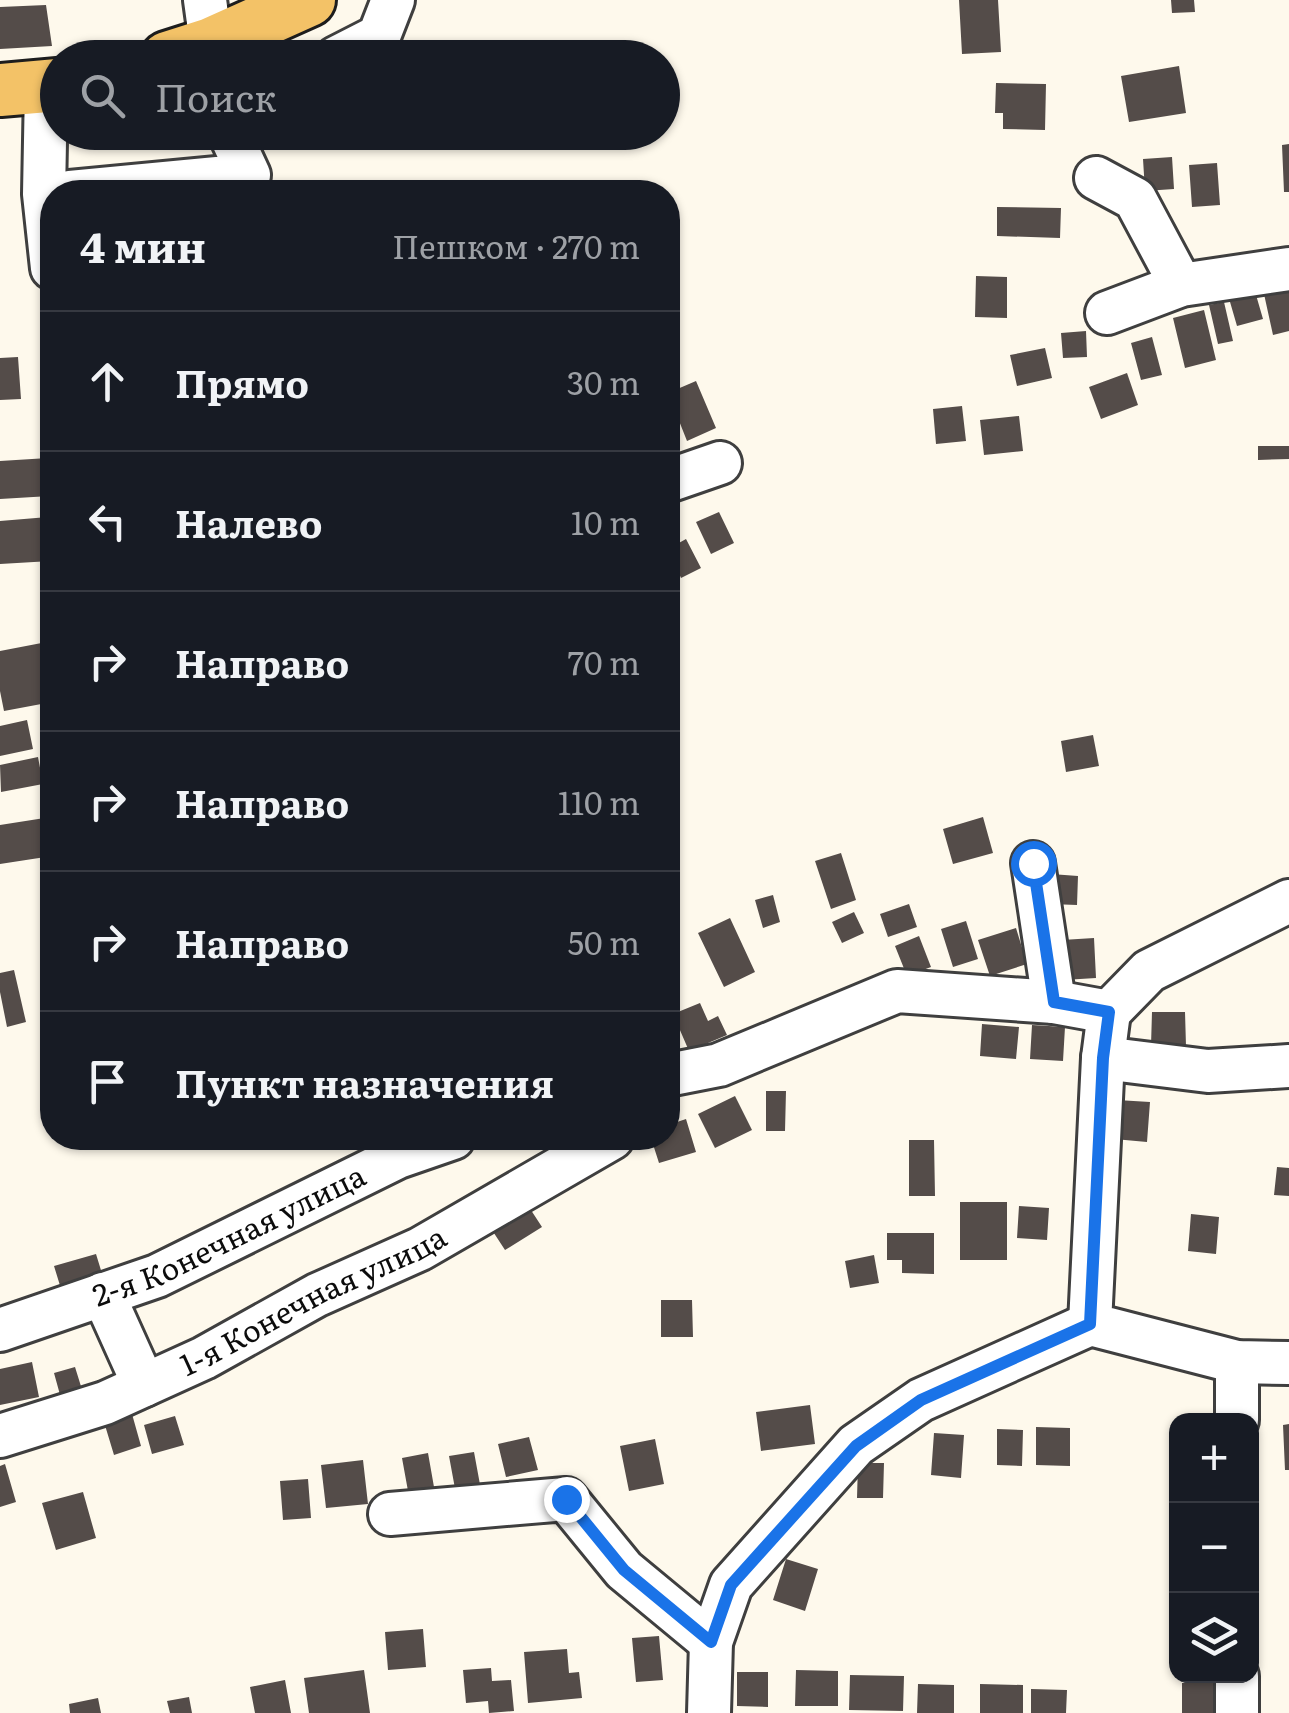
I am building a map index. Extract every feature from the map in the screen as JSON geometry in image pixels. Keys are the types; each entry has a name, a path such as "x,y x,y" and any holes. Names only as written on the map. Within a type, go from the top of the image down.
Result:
{"main road":[{"path":"210,40 309,0"}],"street":[{"path":"372,40 380,36 393,0"},
{"path":"34,87 40,118"},
{"path":"46,150 52,180"},
{"path":"198,180 249,175 237,150"},
{"path":"1096,178 1134,199 1182,285"},
{"path":"1107,314 1182,285 1289,269"},
{"path":"680,477 720,464"},
{"path":"1033,863 1054,1002"},
{"path":"1090,1324 1103,1058 1109,1012 1149,971 1289,901"},
{"path":"680,1073 719,1065 896,991 1054,1002 1109,1012"},
{"path":"1103,1058 1208,1071 1289,1066"},
{"path":"680,1092 719,1065"},
{"name":"2-я Конечная улица","path":"0,1330 157,1276 418,1150"},
{"name":"1-я Конечная улица","path":"0,1436 105,1403 204,1358 317,1296 420,1250 591,1150"},
{"path":"102,1294 144,1385"},
{"path":"709,1713 711,1642 731,1585 856,1446 921,1400 1090,1324 1237,1362 1289,1363"},
{"path":"1237,1362 1237,1413"},
{"path":"390,1514 566,1499 624,1570 711,1642"},
{"path":"1236,1683 1236,1713"}],"building":[{"path":"959,0 998,0 1001,52 962,54"},
{"path":"1171,0 1194,0 1195,12 1172,13"},
{"path":"46,5 51,40 40,40 40,47 0,49 0,7"},
{"path":"1179,66 1186,113 1129,122 1121,76"},
{"path":"996,83 1046,84 1045,130 1003,129 1003,113 995,113"},
{"path":"1289,144 1289,192 1284,192 1282,145"},
{"path":"1172,157 1174,189 1145,191 1143,159"},
{"path":"1217,163 1220,205 1192,207 1189,165"},
{"path":"997,207 1061,208 1060,238 997,236"},
{"path":"976,276 1007,277 1007,318 975,317"},
{"path":"1254,288 1263,319 1237,326 1228,295"},
{"path":"1289,288 1289,331 1273,335 1264,294"},
{"path":"1224,302 1233,341 1218,344 1209,305"},
{"path":"1204,310 1216,360 1185,368 1173,318"},
{"path":"1086,331 1087,357 1063,358 1061,333"},
{"path":"1152,337 1162,375 1141,380 1131,343"},
{"path":"1045,348 1052,378 1017,386 1010,355"},
{"path":"18,357 21,399 0,400 0,358"},
{"path":"1127,373 1138,405 1101,419 1089,387"},
{"path":"696,381 716,428 687,441 680,423 680,388"},
{"path":"962,406 966,441 936,444 933,409"},
{"path":"1019,416 1023,451 984,455 980,420"},
{"path":"1258,446 1289,446 1289,459 1258,460"},
{"path":"40,458 40,497 0,499 0,461"},
{"path":"719,512 734,543 711,554 696,522"},
{"path":"40,518 40,562 0,564 0,521"},
{"path":"686,539 701,568 681,578 680,576 680,542"},
{"path":"40,643 40,704 4,711 0,651"},
{"path":"27,720 33,749 0,756 0,726"},
{"path":"1093,735 1099,766 1066,772 1061,741"},
{"path":"38,757 40,785 1,792 0,765"},
{"path":"983,817 993,853 953,864 943,829"},
{"path":"40,819 40,858 0,864 0,825"},
{"path":"841,853 856,900 831,909 815,861"},
{"path":"1051,874 1078,876 1077,905 1050,904"},
{"path":"773,895 780,922 763,928 755,900"},
{"path":"909,904 917,927 888,937 880,914"},
{"path":"854,912 864,933 842,943 832,922"},
{"path":"730,918 755,972 724,987 698,933"},
{"path":"966,921 978,959 953,967 941,929"},
{"path":"1016,928 1027,964 990,976 978,940"},
{"path":"919,936 931,967 907,976 895,946"},
{"path":"1094,938 1096,978 1064,980 1062,940"},
{"path":"14,970 26,1022 7,1027 0,973"},
{"path":"700,1003 708,1021 718,1016 727,1035 689,1051 680,1030 680,1011"},
{"path":"1152,1012 1185,1012 1186,1046 1151,1046"},
{"path":"982,1024 1019,1027 1016,1059 980,1056"},
{"path":"1032,1025 1065,1027 1063,1061 1030,1059"},
{"path":"766,1091 786,1091 785,1131 766,1131"},
{"path":"735,1096 752,1130 715,1148 698,1114"},
{"path":"1117,1100 1150,1102 1147,1142 1114,1139"},
{"path":"686,1119 696,1152 659,1163 655,1150 680,1150 680,1121"},
{"path":"909,1140 934,1140 935,1196 909,1196"},
{"path":"1277,1167 1289,1168 1289,1196 1274,1195"},
{"path":"960,1202 1007,1202 1007,1260 960,1260"},
{"path":"527,1204 542,1227 505,1250 490,1227"},
{"path":"1019,1206 1049,1208 1047,1240 1017,1238"},
{"path":"1191,1214 1219,1217 1216,1254 1188,1251"},
{"path":"887,1233 934,1233 934,1274 902,1273 902,1260 887,1260"},
{"path":"96,1254 104,1280 62,1292 54,1266"},
{"path":"874,1255 879,1283 850,1288 845,1261"},
{"path":"661,1300 692,1300 693,1337 661,1337"},
{"path":"32,1362 39,1397 0,1405 0,1369"},
{"path":"75,1367 84,1396 62,1402 54,1373"},
{"path":"810,1405 815,1444 761,1451 756,1412"},
{"path":"132,1414 141,1446 114,1455 104,1422"},
{"path":"175,1416 184,1445 152,1454 144,1425"},
{"path":"1289,1424 1289,1470 1285,1470 1283,1425"},
{"path":"1036,1427 1070,1428 1070,1466 1036,1465"},
{"path":"997,1429 1023,1430 1022,1466 997,1465"},
{"path":"934,1433 964,1435 961,1478 931,1475"},
{"path":"529,1437 538,1470 506,1477 498,1444"},
{"path":"655,1439 664,1484 629,1491 620,1446"},
{"path":"474,1452 481,1490 456,1494 449,1456"},
{"path":"428,1453 434,1487 408,1491 402,1458"},
{"path":"363,1460 368,1504 326,1508 321,1465"},
{"path":"858,1463 884,1463 883,1498 857,1498"},
{"path":"5,1464 16,1502 0,1507 0,1466"},
{"path":"308,1479 311,1518 283,1520 280,1481"},
{"path":"83,1492 96,1538 56,1550 42,1503"},
{"path":"786,1559 818,1569 805,1611 773,1600"},
{"path":"423,1629 426,1667 388,1670 385,1632"},
{"path":"659,1636 663,1680 636,1682 632,1638"},
{"path":"567,1649 569,1673 579,1672 582,1698 528,1703 524,1652"},
{"path":"491,1668 492,1681 511,1680 514,1711 489,1713 488,1701 466,1703 463,1670"},
{"path":"364,1670 370,1713 309,1713 304,1678"},
{"path":"796,1670 838,1671 838,1706 795,1706"},
{"path":"737,1672 768,1672 768,1707 737,1706"},
{"path":"850,1675 904,1676 903,1711 849,1710"},
{"path":"285,1680 291,1713 255,1713 250,1687"},
{"path":"1182,1683 1219,1683 1219,1713 1182,1713"},
{"path":"918,1684 954,1685 954,1713 917,1713"},
{"path":"980,1684 1023,1685 1023,1713 980,1713"},
{"path":"1031,1689 1067,1690 1066,1713 1031,1713"},
{"path":"189,1697 192,1713 170,1713 167,1701"},
{"path":"98,1698 101,1713 70,1713 69,1704"}],"route":[{"path":"566,1499 624,1570 711,1642 731,1585 856,1446 921,1400 1090,1324 1103,1058 1109,1012 1054,1002 1033,863"}]}
